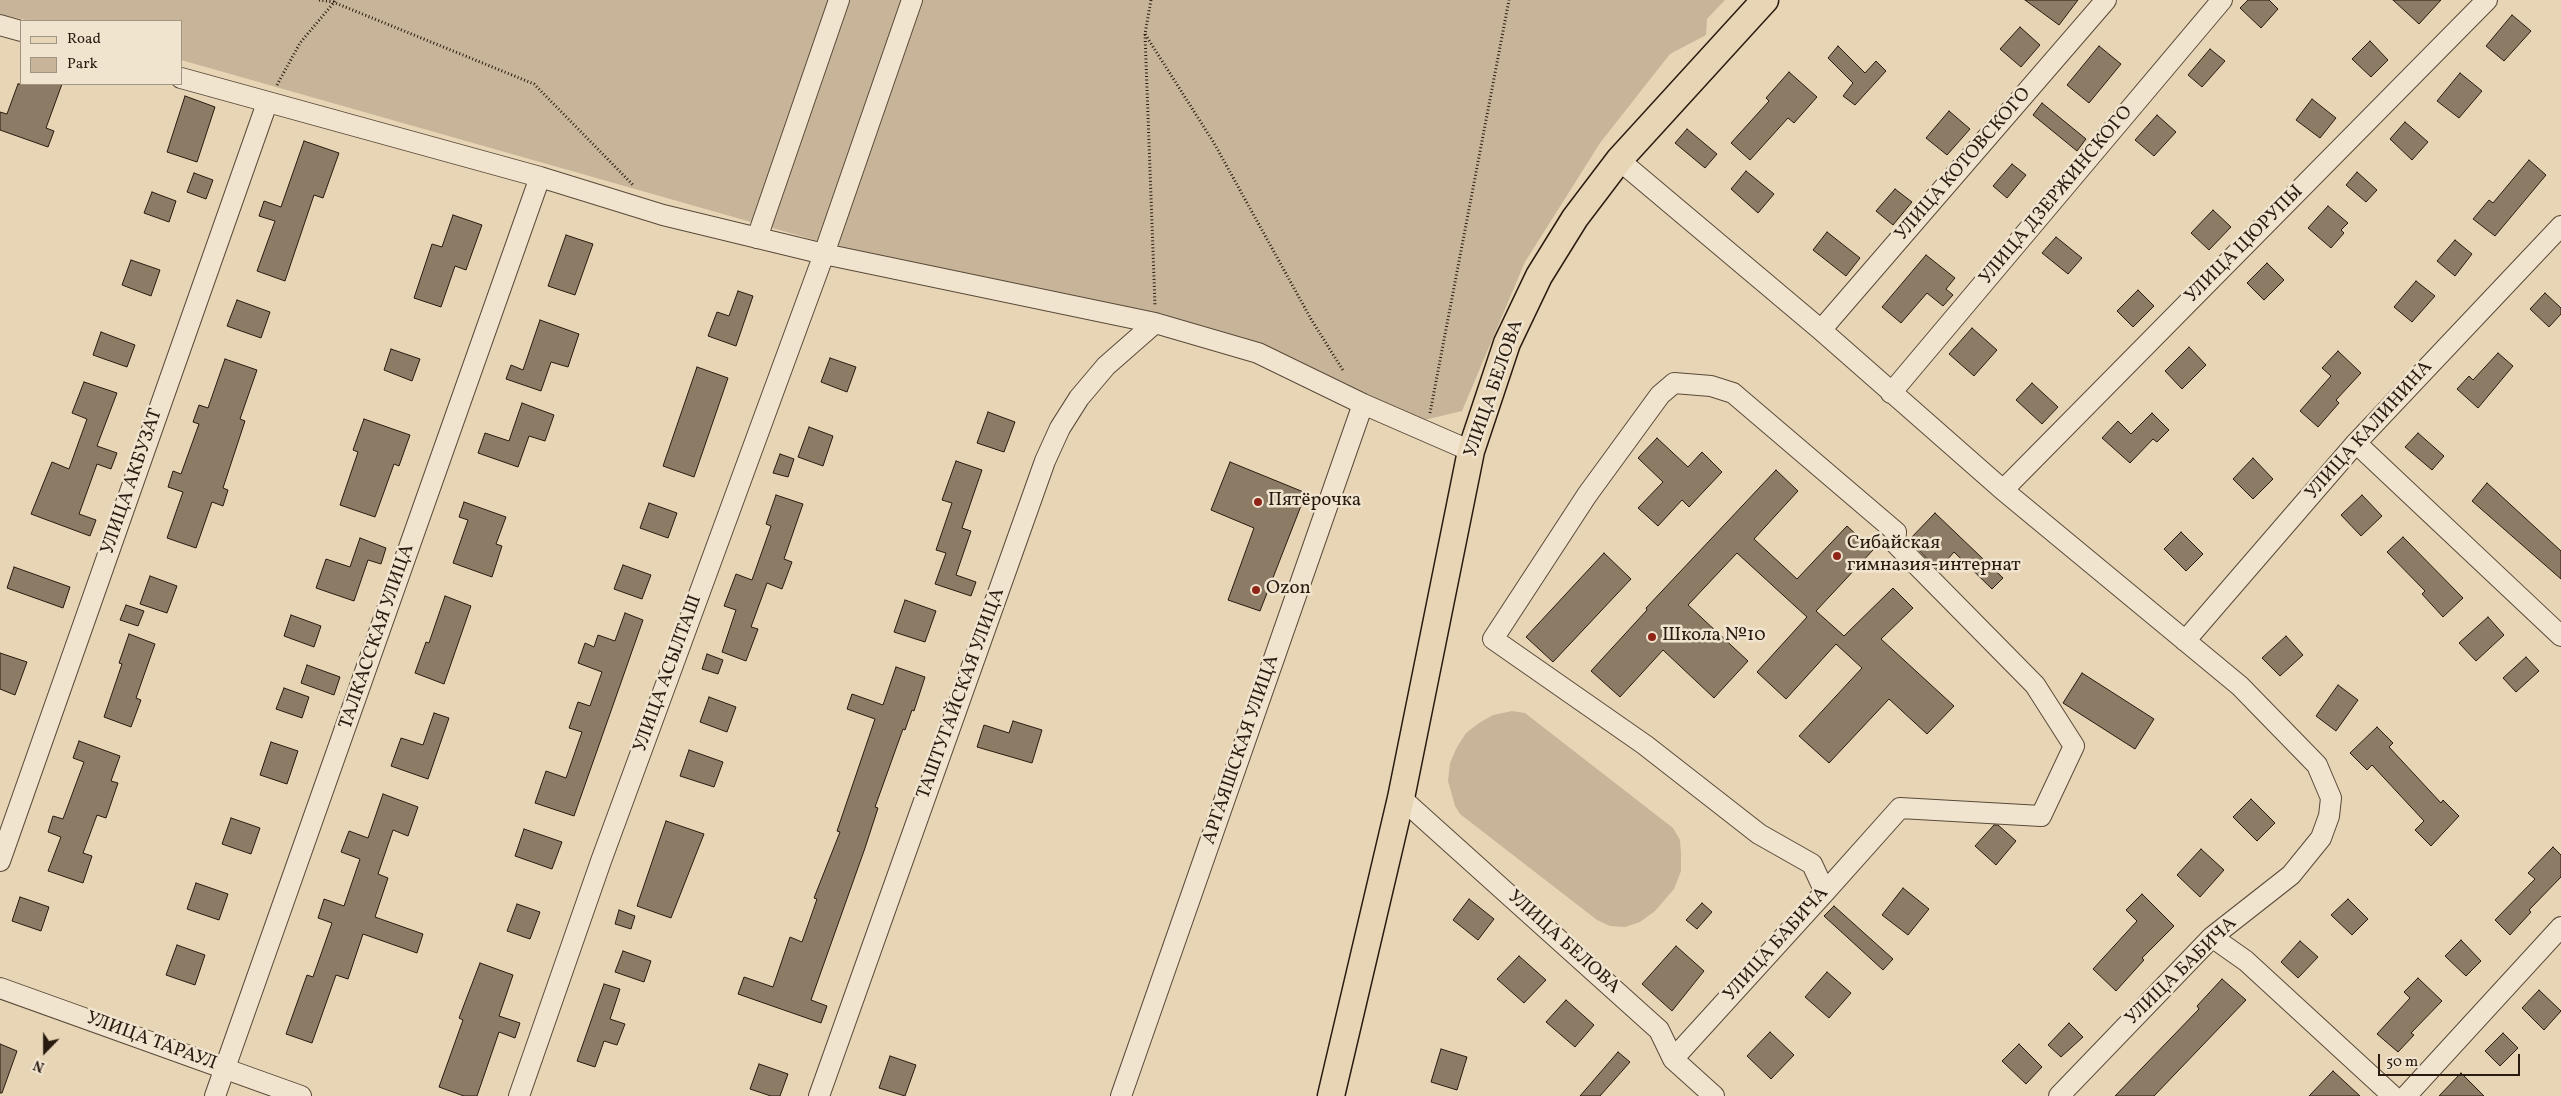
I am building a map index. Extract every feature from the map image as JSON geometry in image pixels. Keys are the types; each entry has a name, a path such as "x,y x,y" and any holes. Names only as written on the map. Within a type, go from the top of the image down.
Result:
{"main road":[{"name":"УЛИЦА БЕЛОВА","path":"1331,1096 1401,798 1471,451 1507,343 1539,276 1575,218 1619,160 1765,0"}],"street":[{"path":"757,238 839,0"},
{"name":"УЛИЦА АСЫЛТАШ","path":"519,1096 601,861 824,254 912,0"},
{"name":"УЛИЦА КОТОВСКОГО","path":"1821,330 2106,0"},
{"name":"УЛИЦА ДЗЕРЖИНСКОГО","path":"1891,393 2222,0"},
{"name":"УЛИЦА ЦЮРУПЫ","path":"2003,490 2487,0"},
{"path":"0,25 20,31"},
{"path":"182,78 540,177 663,215 824,254 1155,322 1258,353 1364,404 1471,451"},
{"name":"УЛИЦА АКБУЗАТ","path":"0,861 267,103"},
{"path":"1619,160 1821,330 2003,490 2185,641"},
{"name":"ТАЛКАССКАЯ УЛИЦА","path":"215,1096 540,177"},
{"name":"УЛИЦА КАЛИНИНА","path":"2185,641 2356,443 2561,226"},
{"name":"ТАШТУГАЙСКАЯ УЛИЦА","path":"819,1096 1045,461 1060,428 1079,398 1106,366 1155,322"},
{"name":"УЛИЦА БАБИЧА","path":"1673,1059 1825,892 1900,808 2041,816 2074,746 2035,685 1895,543 1896,532 1733,393 1711,386 1674,383 1660,395 1587,495 1493,639 1645,745 1758,834 1812,864 1825,892"},
{"name":"АРГАЯШСКАЯ УЛИЦА","path":"1121,1096 1364,404"},
{"path":"2356,443 2561,636"},
{"name":"УЛИЦА БАБИЧА","path":"2058,1096 2212,937 2291,875 2321,838 2329,816 2331,798 2317,765 2240,686 2185,641"},
{"name":"УЛИЦА БЕЛОВА","path":"1401,798 1659,1030 1673,1059 1714,1096"},
{"path":"2406,1096 2561,927"},
{"path":"2212,937 2246,962 2393,1096"},
{"name":"УЛИЦА ТАРАУЛ","path":"0,988 302,1096"}],"path":[{"path":"319,0 335,1 534,84 636,188"},
{"path":"1151,0 1145,34 1155,322"},
{"path":"1427,431 1509,0"},
{"path":"267,103 300,43 335,1"},
{"path":"1145,34 1214,143 1311,319 1364,404"}],"green space":[{"path":"0,0 1725,0 1707,19 1706,35 1670,54 1600,143 1525,262 1462,411 1420,421 1246,359 818,241 182,60 182,20 26,20 0,14"},
{"path":"1512,711 1525,713 1673,828 1680,840 1681,871 1674,889 1655,911 1640,922 1625,927 1610,926 1597,920 1460,814 1455,806 1448,781 1450,763 1457,747 1466,733 1479,723 1493,715"}],"building":[{"path":"2025,0 2078,0 2059,25"},
{"path":"2248,0 2269,0 2278,9 2261,28 2240,8"},
{"path":"2393,0 2441,0 2419,24"},
{"path":"2512,15 2531,31 2504,61 2486,46"},
{"path":"2020,27 2040,45 2021,67 2000,49"},
{"path":"2370,41 2388,60 2371,77 2352,59"},
{"path":"1838,46 1865,73 1876,61 1886,71 1855,105 1843,96 1853,83 1828,58"},
{"path":"2099,46 2121,64 2089,103 2067,85"},
{"path":"2210,49 2225,61 2202,87 2188,75"},
{"path":"1789,72 1817,97 1794,123 1788,118 1750,160 1731,143 1769,101 1766,98"},
{"path":"2460,73 2482,91 2459,118 2437,101"},
{"path":"18,84 62,85 46,128 54,131 48,147 0,130 0,112 7,114"},
{"path":"185,96 215,107 197,162 167,152"},
{"path":"2312,99 2336,118 2320,138 2296,120"},
{"path":"2042,103 2086,139 2077,151 2033,115"},
{"path":"1949,111 1970,129 1947,155 1926,138"},
{"path":"2157,115 2176,132 2154,156 2135,140"},
{"path":"2405,122 2428,142 2412,160 2390,139"},
{"path":"1687,129 1717,154 1705,168 1675,143"},
{"path":"304,141 339,153 323,198 314,195 285,281 257,271 275,221 259,216 264,201 281,207"},
{"path":"2529,160 2546,175 2495,236 2473,219 2489,200 2493,203"},
{"path":"2012,164 2026,175 2007,198 1993,186"},
{"path":"1746,171 1774,194 1758,213 1731,189"},
{"path":"2357,172 2377,190 2366,202 2346,185"},
{"path":"194,173 213,180 206,199 187,192"},
{"path":"1895,189 1912,202 1893,225 1876,211"},
{"path":"152,192 176,201 169,222 144,213"},
{"path":"2328,206 2348,223 2341,230 2344,233 2331,248 2308,228"},
{"path":"2213,210 2231,227 2209,250 2191,233"},
{"path":"453,215 482,225 466,270 455,266 441,307 414,298 432,244 442,247"},
{"path":"1827,232 1860,258 1846,276 1813,250"},
{"path":"566,235 593,244 575,295 548,286"},
{"path":"2056,237 2082,258 2068,274 2042,253"},
{"path":"2455,240 2472,254 2455,276 2437,261"},
{"path":"1926,255 1955,278 1946,289 1953,295 1943,306 1927,293 1901,323 1882,307"},
{"path":"131,260 160,270 151,296 122,285"},
{"path":"2267,263 2284,280 2264,300 2247,283"},
{"path":"2416,281 2435,296 2412,322 2394,307"},
{"path":"2138,290 2154,306 2133,327 2117,311"},
{"path":"738,291 753,296 736,346 708,336 717,312 729,316"},
{"path":"2545,293 2561,308 2561,314 2549,327 2530,309"},
{"path":"237,300 270,312 261,338 227,326"},
{"path":"540,320 579,334 568,367 551,362 541,391 506,379 511,365 523,370"},
{"path":"1972,328 1997,350 1974,376 1949,354"},
{"path":"101,332 135,345 127,367 93,355"},
{"path":"2189,347 2206,365 2182,389 2165,371"},
{"path":"391,349 420,359 412,381 384,370"},
{"path":"2338,351 2361,373 2336,400 2339,403 2318,427 2300,411 2331,376 2322,368"},
{"path":"2498,353 2513,366 2478,408 2457,389 2469,376 2473,380"},
{"path":"830,358 856,367 847,392 821,382"},
{"path":"225,359 257,370 240,419 245,421 223,488 228,490 223,506 212,502 196,548 167,538 183,492 168,487 173,471 181,474 199,424 193,422 199,405 208,408"},
{"path":"697,367 728,378 694,477 663,466"},
{"path":"84,382 117,393 97,446 117,453 111,469 97,464 79,514 96,520 90,536 31,514 52,462 69,469 87,419 72,413"},
{"path":"2032,383 2058,407 2042,424 2016,400"},
{"path":"522,403 554,415 545,441 529,436 518,467 478,453 485,433 509,441"},
{"path":"988,412 1015,422 1004,452 977,443"},
{"path":"2152,413 2169,430 2157,442 2153,439 2130,463 2102,438 2118,421 2131,434"},
{"path":"364,419 410,435 399,466 394,464 375,517 340,505 358,452 353,450"},
{"path":"809,427 833,436 823,466 798,457"},
{"path":"2418,433 2444,456 2432,470 2405,447"},
{"path":"1657,438 1688,467 1702,452 1722,472 1689,507 1682,500 1658,526 1638,508 1663,482 1638,458"},
{"path":"780,454 794,459 788,477 773,473"},
{"path":"2253,458 2273,479 2253,499 2233,479"},
{"path":"956,461 982,470 962,528 971,531 956,575 976,582 971,596 935,584 946,553 936,550 952,503 942,500"},
{"name":"Пятёрочка","path":"1230,462 1306,493 1260,611 1228,600 1254,528 1211,510"},
{"path":"1776,470 1798,491 1754,539 1797,579 1847,526 1873,550 1816,611 1844,636 1893,588 1913,608 1881,639 1954,706 1927,734 1889,699 1829,763 1799,736 1862,668 1836,644 1786,699 1757,672 1807,617 1737,553 1688,605 1748,661 1714,698 1663,650 1620,697 1591,671 1647,610 1646,608"},
{"path":"2487,483 2561,551 2561,579 2472,501"},
{"path":"776,495 803,504 784,559 792,562 782,589 767,583 751,627 758,629 746,661 722,652 736,610 724,606 736,574 752,580 771,526 766,524"},
{"path":"2362,495 2382,516 2361,536 2341,515"},
{"path":"464,502 506,517 496,544 502,546 492,577 453,563 468,520 459,517"},
{"path":"649,503 677,513 668,538 640,528"},
{"path":"1935,513 2003,578 1992,589 1954,552 1938,570 1909,540"},
{"path":"2181,532 2203,554 2186,571 2164,549"},
{"path":"2403,537 2463,598 2443,617 2422,594 2425,591 2387,552"},
{"path":"360,538 386,548 381,564 368,560 354,601 316,588 326,559 350,567"},
{"path":"1604,553 1631,579 1553,662 1526,637"},
{"path":"623,565 651,575 642,599 614,589"},
{"path":"14,567 70,587 63,608 7,588"},
{"path":"150,576 177,586 167,613 140,604"},
{"path":"445,596 471,606 444,684 415,673 426,642 429,643"},
{"path":"905,600 936,611 925,642 894,632"},
{"path":"126,605 144,611 138,626 120,620"},
{"path":"625,613 643,620 574,816 535,803 546,771 566,778 582,732 569,728 578,702 590,706 602,672 578,663 585,643 594,647 598,635 615,641"},
{"path":"291,615 321,626 314,647 284,636"},
{"path":"2488,617 2504,635 2476,661 2459,643"},
{"path":"129,634 155,644 136,698 141,700 131,727 104,717 122,664 119,663"},
{"path":"2286,636 2303,655 2280,676 2262,658"},
{"path":"0,653 27,662 15,695 0,689"},
{"path":"707,654 723,660 718,674 702,669"},
{"path":"2526,657 2539,671 2516,692 2503,678"},
{"path":"307,665 340,677 334,695 301,683"},
{"path":"896,667 925,677 914,711 912,710 905,730 903,729 875,807 878,808 865,848 811,1000 827,1006 821,1023 738,994 744,977 773,987 790,937 802,942 817,899 814,898 840,832 837,831 875,719 847,709 852,694 883,705"},
{"path":"2082,673 2154,719 2135,749 2063,703"},
{"path":"2338,685 2358,700 2336,731 2316,716"},
{"path":"284,688 309,697 302,718 276,709"},
{"path":"709,697 736,707 727,732 700,722"},
{"path":"434,713 449,718 428,779 391,766 401,738 423,745"},
{"path":"1013,721 1042,730 1032,763 977,747 984,725 1009,733"},
{"path":"2377,727 2393,743 2389,747 2441,803 2443,800 2459,816 2431,846 2415,830 2424,821 2372,765 2367,770 2350,753"},
{"path":"79,741 120,756 111,781 118,783 106,818 97,815 83,853 92,856 83,883 48,871 61,837 48,832 53,816 63,819 84,762 73,758"},
{"path":"271,742 298,751 287,784 260,775"},
{"path":"689,750 723,762 714,787 680,776"},
{"path":"383,794 418,807 408,836 393,830 378,874 388,878 375,917 423,934 417,953 363,934 348,979 336,975 312,1043 286,1034 307,975 313,977 332,923 318,918 324,899 344,906 360,859 341,852 349,831 368,838"},
{"path":"2251,799 2275,823 2257,841 2233,817"},
{"path":"231,818 260,828 251,854 222,844"},
{"path":"666,821 704,834 671,918 637,906"},
{"path":"1994,825 1998,825 2016,841 1996,865 1975,846"},
{"path":"524,829 562,842 552,869 515,856"},
{"path":"2553,847 2561,855 2561,877 2529,910 2531,912 2510,935 2495,920 2535,879 2528,873"},
{"path":"2201,849 2224,870 2200,897 2177,875"},
{"path":"196,883 228,894 219,920 187,909"},
{"path":"1903,888 1929,909 1908,935 1882,915"},
{"path":"2142,894 2174,926 2142,958 2144,960 2116,991 2093,969 2137,921 2126,910"},
{"path":"20,897 49,907 41,931 12,921"},
{"path":"1469,899 1494,919 1478,940 1453,920"},
{"path":"2348,899 2368,919 2352,935 2331,915"},
{"path":"1702,903 1712,912 1697,929 1686,920"},
{"path":"517,904 540,912 530,939 507,931"},
{"path":"1834,906 1893,959 1883,970 1824,916"},
{"path":"619,910 635,916 631,929 615,924"},
{"path":"2461,940 2481,961 2466,976 2445,956"},
{"path":"2300,941 2318,957 2298,978 2281,962"},
{"path":"177,945 205,955 195,985 166,975"},
{"path":"1676,946 1704,971 1672,1011 1642,984"},
{"path":"623,951 651,961 644,982 615,972"},
{"path":"1519,956 1546,980 1524,1003 1497,979"},
{"path":"480,963 513,975 499,1016 520,1023 515,1038 499,1032 477,1096 464,1096 439,1087 463,1020 459,1018"},
{"path":"1827,972 1851,993 1829,1018 1805,997"},
{"path":"2418,978 2442,1001 2411,1033 2414,1035 2398,1052 2377,1034 2410,998 2404,992"},
{"path":"2222,979 2246,1000 2154,1096 2115,1096 2199,1009 2197,1006"},
{"path":"604,984 620,989 610,1019 625,1024 617,1045 604,1041 595,1067 577,1061"},
{"path":"2539,990 2561,1011 2544,1030 2522,1008"},
{"path":"1566,1000 1594,1025 1575,1047 1546,1022"},
{"path":"2069,1023 2083,1037 2061,1057 2048,1045"},
{"path":"1770,1032 1794,1055 1771,1079 1747,1056"},
{"path":"2503,1033 2518,1048 2500,1066 2485,1051"},
{"path":"0,1044 17,1051 2,1093 0,1093"},
{"path":"2019,1044 2042,1067 2026,1084 2002,1061"},
{"path":"1441,1049 1467,1057 1457,1090 1431,1082"},
{"path":"1618,1052 1630,1062 1600,1096 1580,1096"},
{"path":"890,1056 916,1065 905,1096 879,1088"},
{"path":"759,1064 788,1074 780,1096 771,1096 750,1089"},
{"path":"2333,1071 2360,1096 2309,1096"},
{"path":"2461,1073 2484,1096 2439,1096"}],"place":[{"name":"Пятёрочка","path":"1258,502"},
{"name":"Сибайская гимназия-интернат","path":"1837,556"},
{"name":"Ozon","path":"1256,590"},
{"name":"Школа №10","path":"1652,637"}]}
